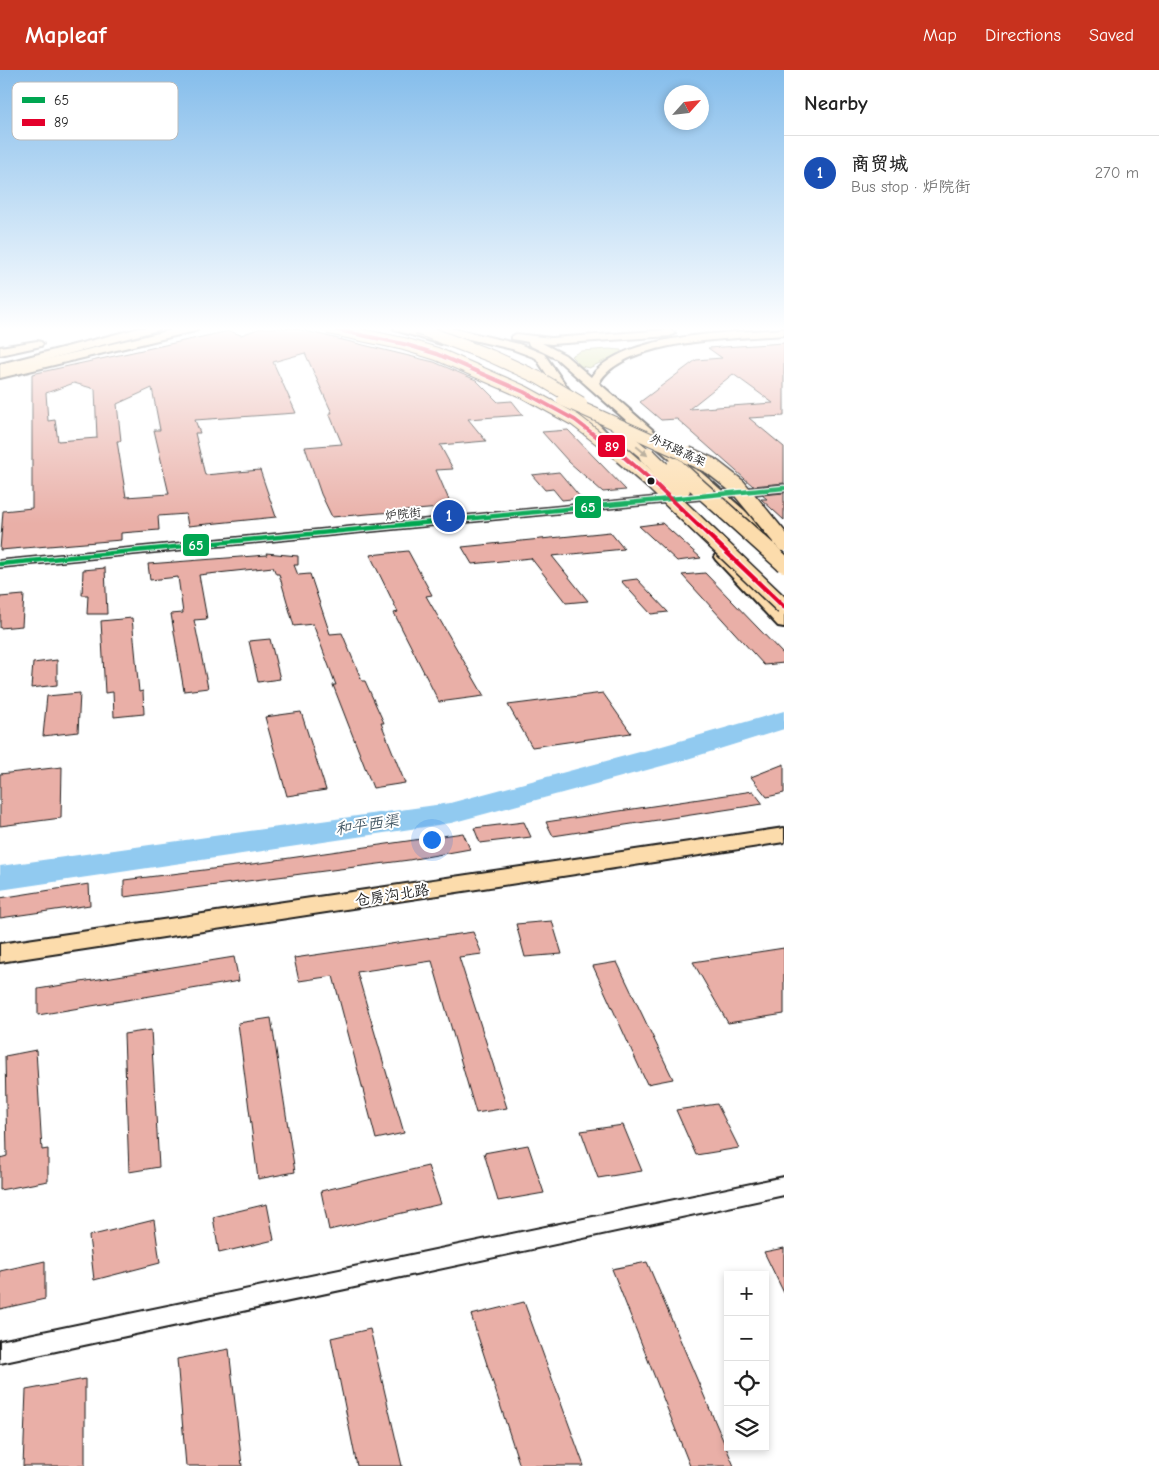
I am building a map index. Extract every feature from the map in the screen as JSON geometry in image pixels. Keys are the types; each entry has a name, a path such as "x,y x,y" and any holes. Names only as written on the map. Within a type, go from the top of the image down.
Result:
{"highway":[{"path":"526,393 575,420 610,445 654,482 784,606"},
{"name":"外环路高架","path":"546,393 690,455 711,466 738,488 783,549"},
{"path":"567,393 656,462 720,525"},
{"path":"586,393 622,418 784,564"},
{"path":"763,567 784,588"}],"main road":[{"path":"568,393 574,407 667,500 784,622"},
{"path":"604,393 783,549"},
{"name":"仓房沟北路","path":"0,939 784,821"},
{"name":"仓房沟北路","path":"0,953 784,835"}],"street":[{"path":"720,494 784,488"},
{"name":"炉院街","path":"0,564 720,494"},
{"path":"0,1352 784,1186"}],"building":[{"path":"32,393 46,393 48,421 55,420 58,441 97,438 95,393 141,393 117,404 121,441 117,441 126,497 169,494 154,430 160,430 153,393 287,393 296,413 195,420 200,433 195,433 205,475 260,470 276,517 188,526 186,514 158,516 159,530 121,533 121,540 0,550 3,511 32,508"},
{"path":"323,393 489,393 498,402 512,401 523,415 468,419 486,441 440,445 453,469 436,470 452,507 332,517 321,494 305,447 342,444 329,413 332,413"},
{"path":"652,393 709,393 689,409 773,403 759,393 784,393 784,416 749,418 784,447 784,483 753,486 677,419 661,420 640,402"},
{"path":"568,430 626,490 603,492 569,462 542,432"},
{"path":"559,472 581,498 562,500 553,489 545,490 532,475"},
{"path":"784,493 784,520 761,499 767,499 762,495"},
{"path":"662,523 701,558 677,561 639,526"},
{"path":"610,532 624,549 552,556 588,601 566,603 531,558 472,564 462,547"},
{"path":"408,551 432,595 426,596 484,696 439,702 394,613 398,612 370,555"},
{"path":"266,553 298,556 298,565 294,565 298,575 310,574 330,634 342,633 362,681 365,681 384,723 381,723 405,783 373,788 333,685 336,685 313,624 294,626 279,574 276,574 273,567 199,575 207,619 194,620 208,688 184,691 171,614 183,613 178,577 150,580 148,564 267,555"},
{"path":"105,568 107,614 87,614 88,595 82,595 83,570"},
{"path":"705,573 784,655 784,663 764,665 682,575"},
{"path":"637,579 668,612 651,614 621,581"},
{"path":"24,595 22,626 0,628 0,597"},
{"path":"132,618 139,692 143,691 144,714 114,717 113,692 105,693 101,621"},
{"path":"270,639 280,679 258,682 249,641"},
{"path":"57,660 57,685 31,688 33,663"},
{"path":"80,693 78,732 43,736 47,696"},
{"path":"603,693 631,733 532,747 508,705"},
{"path":"301,712 326,790 287,796 265,717"},
{"path":"784,764 784,793 767,797 751,777"},
{"path":"62,767 61,818 0,826 0,774"},
{"path":"753,791 763,804 553,836 546,822"},
{"path":"524,822 531,837 480,843 474,828"},
{"path":"463,833 470,849 409,860 124,897 124,880 276,861"},
{"path":"89,884 90,905 0,918 0,898"},
{"path":"552,921 562,954 525,957 516,924"},
{"path":"473,932 482,954 459,957 507,1108 476,1113 432,961 357,972 404,1133 376,1139 333,976 299,981 294,958"},
{"path":"784,948 784,1014 728,1023 693,962"},
{"path":"234,957 239,981 38,1015 38,989"},
{"path":"617,962 673,1079 647,1084 593,966"},
{"path":"271,1018 295,1172 258,1179 238,1023"},
{"path":"151,1030 159,1167 129,1172 124,1034"},
{"path":"36,1050 42,1150 48,1149 48,1181 0,1190 0,1158 7,1156 5,1056"},
{"path":"717,1104 739,1148 696,1155 676,1110"},
{"path":"623,1125 642,1171 598,1178 581,1131"},
{"path":"528,1145 544,1193 498,1201 484,1153"},
{"path":"428,1166 441,1204 329,1230 321,1191"},
{"path":"267,1204 274,1240 219,1253 213,1217"},
{"path":"154,1220 160,1263 94,1280 89,1236"},
{"path":"784,1248 784,1293 764,1252"},
{"path":"45,1261 45,1299 0,1309 0,1271"},
{"path":"647,1262 724,1443 724,1451 728,1451 734,1466 690,1466 612,1269"},
{"path":"524,1302 584,1466 520,1466 471,1315"},
{"path":"370,1329 402,1466 357,1466 331,1338"},
{"path":"229,1349 242,1466 186,1466 177,1359"},
{"path":"85,1379 85,1466 23,1466 26,1390"}],"waterway":[{"name":"和平西渠","path":"0,878 451,813 673,753 784,720"}],"transit line":[{"name":"89","path":"526,393 575,420 610,445 653,482 784,607"},
{"name":"65","path":"0,564 784,488"}],"place":[{"name":"商贸城","path":"449,516"}]}
